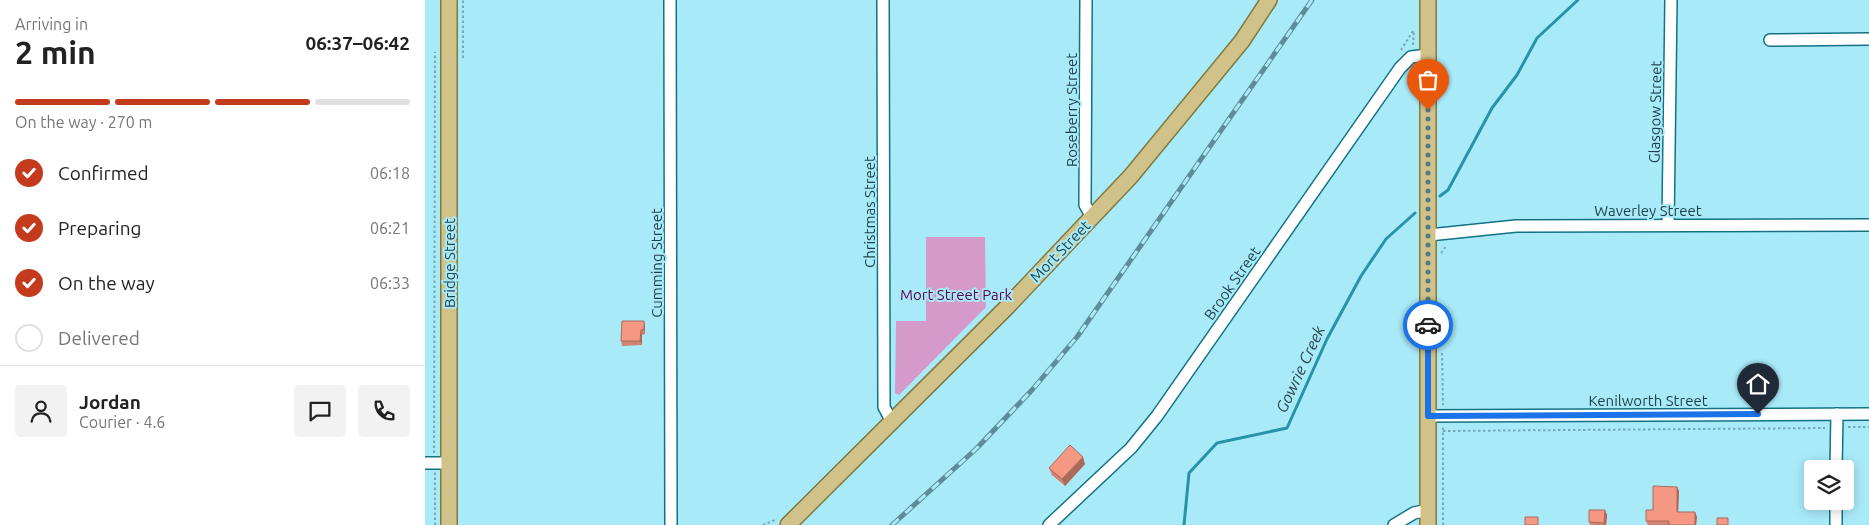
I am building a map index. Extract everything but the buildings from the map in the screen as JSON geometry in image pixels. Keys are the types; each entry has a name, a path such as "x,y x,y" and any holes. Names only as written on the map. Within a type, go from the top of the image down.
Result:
{"main road":[{"name":"Bridge Street","path":"449,0 436,463 449,525"},
{"name":"Mort Street","path":"783,522 892,422 1007,307 1092,218 1131,176 1242,41 1269,0"},
{"path":"1428,0 1428,229 1435,416 1428,518"}],"street":[{"name":"Cumming Street","path":"670,0 671,525"},
{"name":"Christmas Street","path":"883,0 884,407 892,422"},
{"name":"Roseberry Street","path":"1087,0 1085,205 1092,218"},
{"name":"Glasgow Street","path":"1668,225 1671,0"},
{"path":"1770,40 1869,40"},
{"name":"Brook Street","path":"1049,525 1131,448 1157,416 1400,68 1411,58 1428,55"},
{"name":"Waverley Street","path":"1428,229 1516,226 1869,226"},
{"path":"1836,460 1837,414"},
{"name":"Kenilworth Street","path":"1435,416 1869,414"},
{"path":"1836,510 1836,525"},
{"path":"1394,525 1414,514 1428,518"}],"path":[{"path":"1400,52 1414,29"},
{"path":"435,46 435,525"},
{"path":"1441,254 1442,250 1449,243"},
{"path":"1442,348 1435,416 1443,431 1443,525"},
{"path":"1443,431 1869,427"},
{"path":"763,525 783,522"}],"green space":[{"name":"Mort Street Park","path":"926,237 985,237 986,307 899,395 895,393 896,321 926,321"}],"waterway":[{"name":"Gowrie Creek","path":"1440,196 1448,190 1492,108 1517,75 1537,38 1578,0"},
{"name":"Gowrie Creek","path":"1184,525 1189,473 1217,443 1287,428 1327,339 1361,276 1386,239 1415,213"}],"railway":[{"path":"892,525 976,449 1032,390 1077,337 1312,0"}],"way so far":[{"path":"1428,110 1428,325"}],"route":[{"path":"1428,325 1428,416 1758,414"}]}
